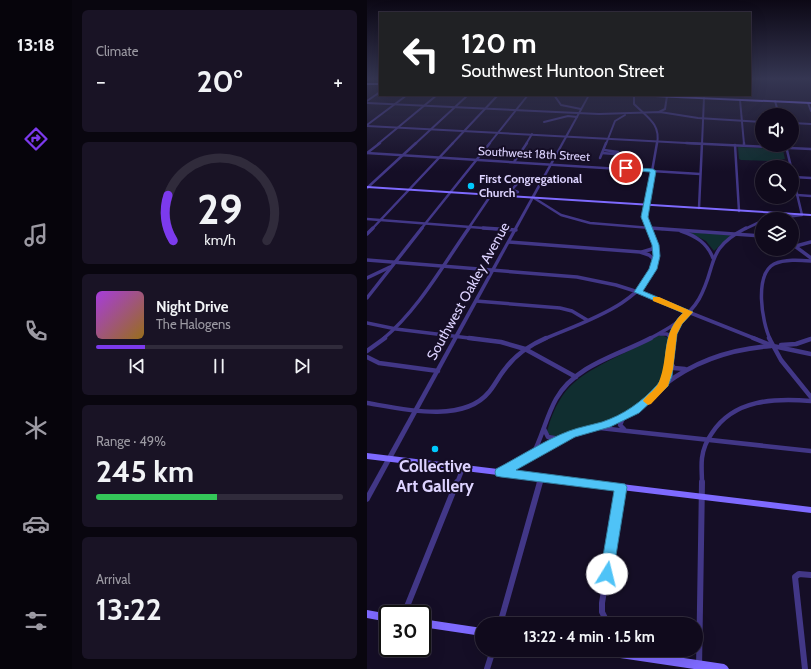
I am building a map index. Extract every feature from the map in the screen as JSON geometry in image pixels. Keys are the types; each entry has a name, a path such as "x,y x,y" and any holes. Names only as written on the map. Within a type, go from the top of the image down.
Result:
{"main road":[{"path":"367,187 766,212"},
{"path":"799,215 811,215"},
{"path":"367,456 811,510"},
{"path":"367,614 379,616"},
{"path":"431,624 475,631"},
{"path":"646,657 699,667 723,669"}],"street":[{"path":"367,125 387,109"},
{"path":"367,153 420,109"},
{"path":"367,187 453,109"},
{"path":"367,234 485,109"},
{"path":"492,109 611,114 657,112 703,119 755,122"},
{"path":"566,113 574,109"},
{"name":"Southwest Oakley Avenue","path":"367,499 534,198 581,109"},
{"path":"367,403 437,411 455,410 476,403 489,392 509,364 525,349 537,342 623,303 638,292 653,269 655,261 655,245 647,228 644,217 659,141 659,134 656,126 639,109"},
{"path":"657,112 664,109"},
{"path":"665,109 671,114"},
{"path":"699,208 703,109"},
{"path":"741,109 744,145"},
{"path":"367,298 387,273 393,262 516,110"},
{"path":"600,158 615,121 619,117 634,113"},
{"path":"611,114 619,117"},
{"path":"544,122 568,116 577,117"},
{"path":"799,123 811,124"},
{"path":"367,125 755,145"},
{"path":"515,162 533,134"},
{"path":"735,145 739,211"},
{"path":"799,148 811,149"},
{"path":"602,153 613,154 618,152 604,150"},
{"name":"Southwest 18th Street","path":"367,153 700,174"},
{"path":"799,176 811,178"},
{"path":"513,190 519,180 534,178 543,179"},
{"path":"367,351 397,329 491,195"},
{"path":"799,195 811,196"},
{"path":"534,198 557,213 576,220 599,224 755,235"},
{"path":"799,203 802,215 799,215"},
{"path":"367,219 516,230"},
{"path":"532,456 554,402 560,393 576,377 678,322 689,312 704,291 713,258 724,244 736,234 755,224"},
{"path":"673,229 702,240 709,249 713,258"},
{"path":"509,242 640,252 649,255 655,261"},
{"path":"799,245 811,242"},
{"path":"640,252 652,249 655,245"},
{"path":"799,248 811,258"},
{"path":"367,260 577,277 638,292 773,346 811,354"},
{"path":"811,261 783,262 772,266 766,271 762,293 761,312 765,330 782,362 811,397"},
{"path":"367,278 390,267"},
{"path":"476,301 560,308 572,311 587,320"},
{"path":"663,386 670,362 671,338 678,322"},
{"path":"367,323 397,329 493,340 525,349 576,377"},
{"path":"657,334 667,334 671,338"},
{"path":"501,472 562,438 623,417 642,406 663,386 686,369 718,355 740,349 796,344 811,339"},
{"path":"367,358 379,363 438,371"},
{"path":"670,362 676,369 686,369"},
{"path":"699,667 703,497 702,457 707,440 715,426 727,415 751,403 780,399 811,401"},
{"path":"623,417 620,425 622,428 629,431"},
{"path":"593,428 811,451"},
{"path":"544,429 548,436 562,438"},
{"path":"407,605 463,468"},
{"path":"502,617 541,477"},
{"path":"604,617 602,612 602,603 621,487"},
{"path":"805,669 795,580 797,575 811,575"},
{"path":"487,669 491,657"}],"green space":[{"path":"738,147 755,148 755,152 783,152 785,159 755,160 739,159"},
{"path":"688,232 731,235 714,251 706,241"},
{"path":"661,335 669,338 668,359 663,376 655,389 644,401 631,410 598,424 561,436 553,436 549,434 547,431 559,402 574,382 595,368 646,341"}],"slow traffic":[{"path":"648,401 663,386 669,369 672,334 678,322 689,312 656,299"}],"place":[{"name":"First Congregational Church","path":"471,186"},
{"name":"Collective Art Gallery","path":"435,449"}],"route":[{"path":"607,574 621,487 501,472 572,434 606,425 635,411 663,386 670,362 672,334 678,322 689,312 638,292 653,269 656,256 653,238 644,217 653,171 633,170 626,168"}]}
